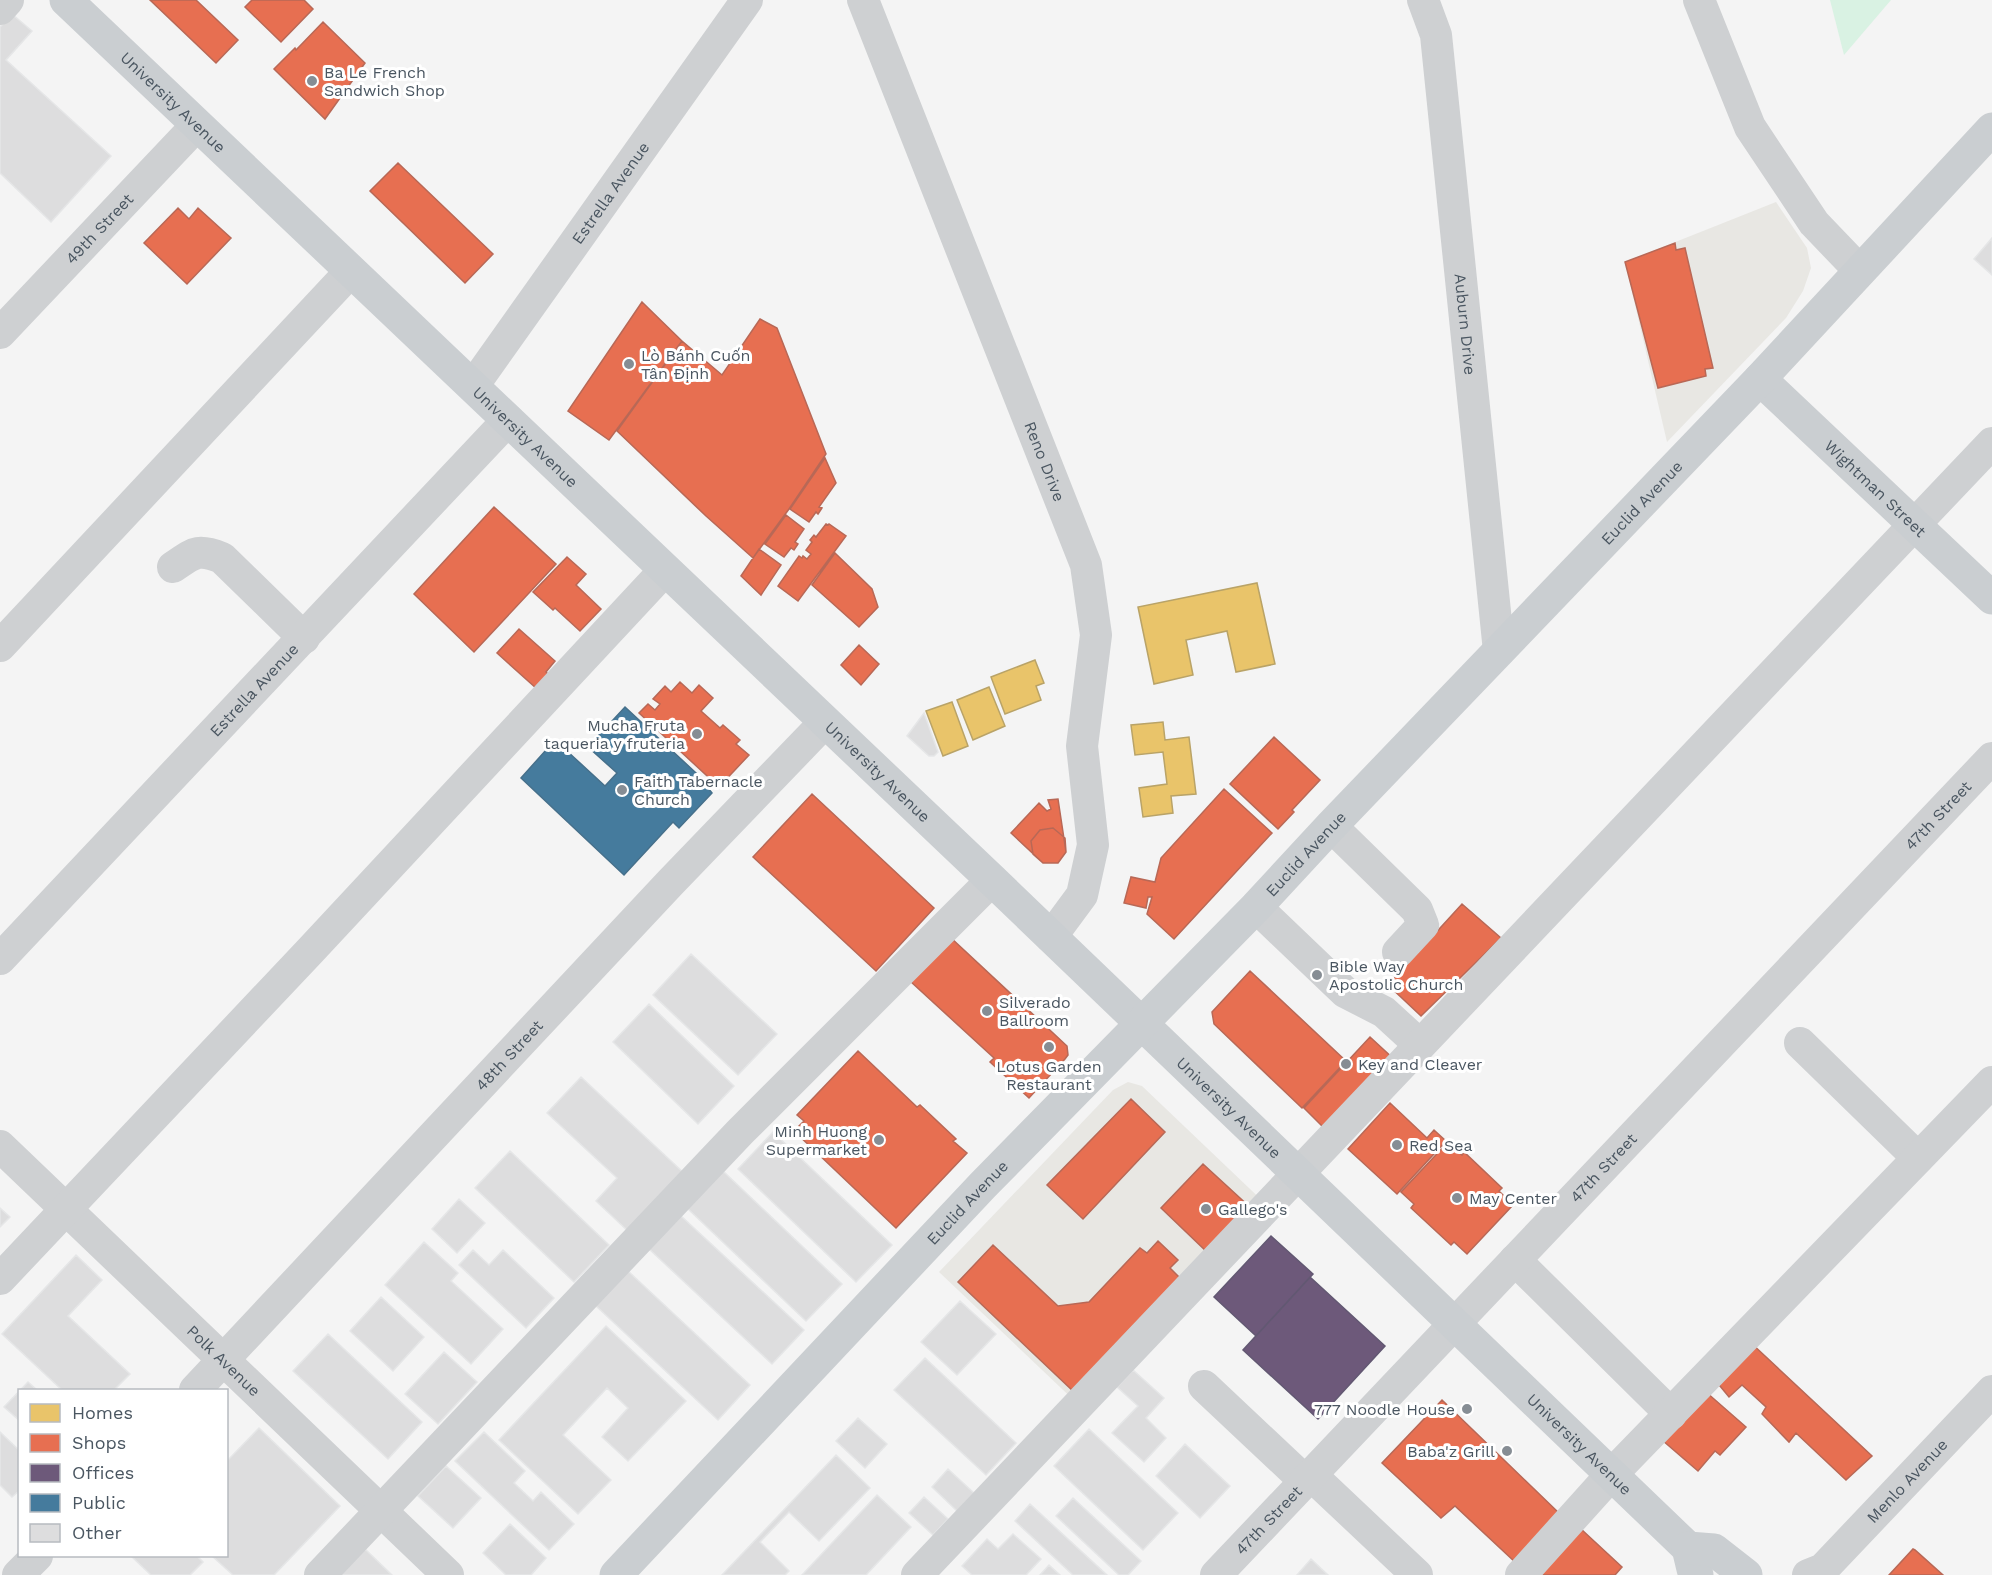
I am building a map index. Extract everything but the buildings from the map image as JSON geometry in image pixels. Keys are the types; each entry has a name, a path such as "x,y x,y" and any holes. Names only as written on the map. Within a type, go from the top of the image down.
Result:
{"main road":[{"name":"University Avenue","path":"66,0 1142,1024 1611,1475 1692,1562 1714,1550 1746,1575"},
{"name":"Euclid Avenue","path":"616,1575 1042,1123 1256,907 1760,379 1992,129"},
{"name":"Wightman Street","path":"1760,379 1992,598"}],"street":[{"path":"0,9 8,0"},
{"name":"Estrella Avenue","path":"473,386 747,0"},
{"name":"Reno Drive","path":"863,0 1086,565 1096,635 1082,746 1093,846 1082,895 1051,937"},
{"name":"Auburn Drive","path":"1423,0 1436,35 1499,651"},
{"path":"1699,0 1750,127 1814,223 1859,270"},
{"name":"49th Street","path":"0,333 197,125"},
{"path":"0,646 351,272"},
{"name":"Estrella Avenue","path":"0,959 508,420"},
{"path":"917,1575 1992,443"},
{"path":"173,567 192,555 205,551 222,558 304,638"},
{"path":"0,1279 665,570"},
{"name":"48th Street","path":"196,1389 654,900 825,722"},
{"name":"47th Street","path":"1216,1575 1992,759"},
{"path":"1331,826 1417,910 1423,925 1398,952"},
{"path":"320,1575 740,1132 992,880"},
{"path":"1256,907 1345,992 1384,1012 1420,1045"},
{"path":"1800,1043 1918,1158"},
{"path":"1521,1575 1611,1475 1992,1082"},
{"name":"Polk Avenue","path":"0,1146 448,1575"},
{"path":"1515,1260 1671,1413"},
{"path":"1204,1386 1417,1575"},
{"name":"Menlo Avenue","path":"1818,1573 1992,1391"},
{"path":"18,1575 36,1557"}],"shaded area":[{"path":"1776,202 1807,248 1811,268 1803,291 1786,318 1667,442 1625,262"},
{"path":"1128,1082 1142,1086 1271,1209 1081,1407 939,1272 1113,1090"}],"green space":[{"path":"1830,0 1891,0 1844,55"}],"place":[{"name":"Ba Le French Sandwich Shop","path":"312,81"},
{"name":"Lò Bánh Cuốn Tân Định","path":"629,364"},
{"name":"Mucha Fruta taqueria y fruteria","path":"697,734"},
{"name":"Faith Tabernacle Church","path":"622,790"},
{"name":"Bible Way Apostolic Church","path":"1317,975"},
{"name":"Silverado Ballroom","path":"987,1011"},
{"name":"Lotus Garden Restaurant","path":"1049,1047"},
{"name":"Key and Cleaver","path":"1346,1064"},
{"name":"Minh Huong Supermarket","path":"879,1140"},
{"name":"Red Sea","path":"1397,1145"},
{"name":"May Center","path":"1457,1198"},
{"name":"Gallego's","path":"1206,1209"},
{"name":"777 Noodle House","path":"1467,1409"},
{"name":"Baba'z Grill","path":"1507,1451"}]}
